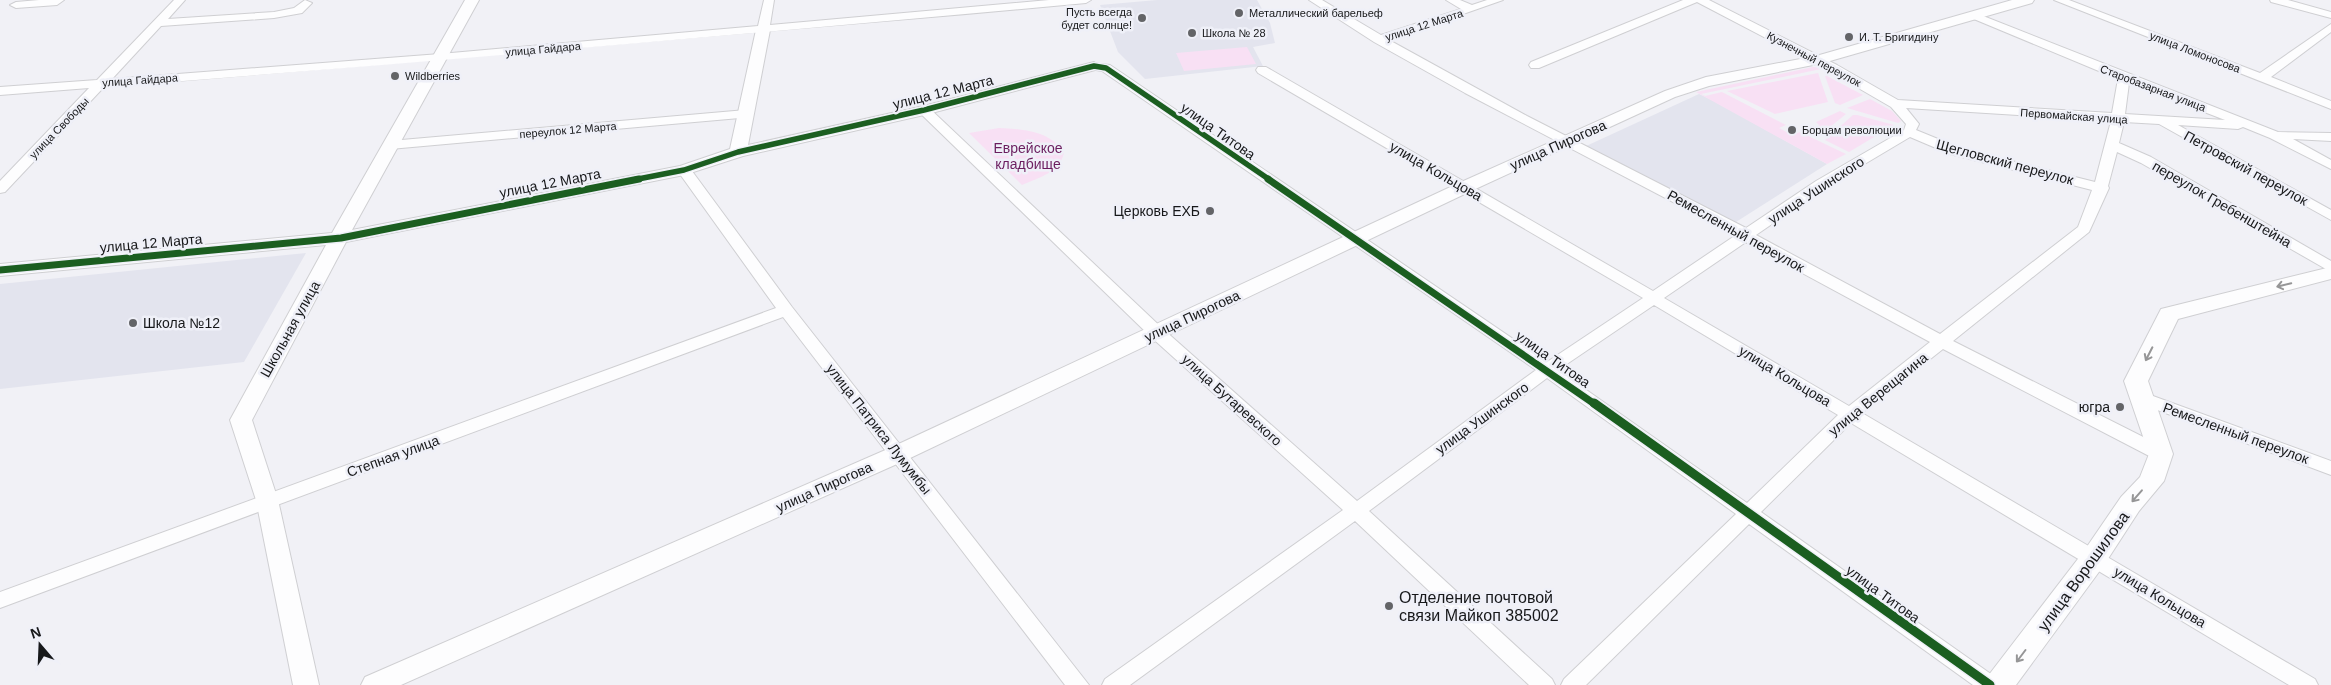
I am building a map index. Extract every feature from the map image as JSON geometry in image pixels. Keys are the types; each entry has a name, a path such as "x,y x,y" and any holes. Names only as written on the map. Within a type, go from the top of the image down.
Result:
{"main road":[{"path":"2161,454 2136,381 2169,314 2331,272"},
{"name":"улица Ворошилова","path":"1999,685 2094,558 2130,504 2151,480 2161,454"}],"street":[{"path":"16,5 57,2 60,0"},
{"name":"улица Свободы","path":"0,189 180,0"},
{"name":"Школьная улица","path":"306,685 267,500 241,420 390,145 472,0"},
{"path":"738,152 769,0"},
{"name":"улица Гайдара","path":"0,91 440,58 1086,0"},
{"name":"Ремесленный переулок","path":"1314,0 1378,40 1566,141 1747,235 1761,245 1942,342 2161,454"},
{"path":"1451,0 1471,9"},
{"name":"улица 12 Марта","path":"1378,40 1498,0"},
{"path":"1535,65 1693,0"},
{"name":"Кузнечный переулок","path":"1701,0 1818,60 1895,104 1913,124 1909,132"},
{"name":"улица Пирогова","path":"374,685 898,454 1464,187 1687,88 1818,60 2027,0"},
{"name":"улица Ломоносова","path":"2059,0 2331,106"},
{"path":"2275,0 2331,16"},
{"path":"158,23 274,15 298,11 306,2"},
{"name":"Старобазарная улица","path":"1974,15 2124,77 2275,135 2331,165"},
{"path":"2262,78 2331,27"},
{"name":"улица 12 Марта","path":"0,270 341,238 684,170 738,152 924,110 1094,66"},
{"name":"улица Титова","path":"1094,66 1106,68 1547,370 1990,685"},
{"name":"улица Кольцова","path":"1262,70 1654,298 2307,685"},
{"name":"улица Верещагина","path":"1572,685 1850,414 2084,229 2102,188 2119,118 2124,77"},
{"name":"Первомайская улица","path":"1895,104 2252,126"},
{"name":"улица Бутаревского","path":"924,110 1157,333 1356,511 1544,685"},
{"name":"переулок 12 Марта","path":"390,145 746,114"},
{"name":"Петровский переулок","path":"2160,121 2331,216"},
{"name":"Щегловский переулок","path":"1909,132 1955,151 2102,188"},
{"name":"улица Ушинского","path":"1113,685 1356,511 1547,370 1821,184 1909,132"},
{"path":"2275,135 2331,137"},
{"name":"переулок Гребенштейна","path":"2112,145 2146,160 2331,267"},
{"name":"улица Патриса Лумумбы","path":"684,170 786,310 1078,685"},
{"name":"Степная улица","path":"0,600 786,310"},
{"name":"Ремесленный переулок","path":"2142,398 2331,468"}],"shaded area":[{"name":"Школа № 28","path":"1157,0 1257,0 1270,23 1275,43 1253,47 1263,66 1145,79 1118,52 1100,5"},
{"path":"1699,94 1827,164 1736,222 1584,147"},
{"name":"Школа №12","path":"306,253 244,362 0,389 0,284"}],"green space":[{"path":"1247,47 1256,64 1184,71 1176,53"},
{"path":"1813,67 1828,70 1847,84 1821,69 1701,94 1705,96 1722,92 1786,125 1779,128 1792,135 1800,132 1846,154 1827,164 1696,92"},
{"path":"1818,73 1828,102 1775,114 1727,91"},
{"path":"1825,76 1863,95 1840,105 1835,103"},
{"path":"1870,99 1892,111 1901,121 1898,123 1847,108"},
{"path":"1840,111 1846,114 1824,132 1819,129 1819,125 1816,122"},
{"path":"1853,115 1894,125 1849,152 1825,140"},
{"name":"Еврейское кладбище","path":"999,128 1036,133 1052,140 1064,153 1061,160 1048,174 1022,185 969,133"}],"cycle path":[{"path":"0,270 341,238 684,170 738,152 924,110 1084,68 1094,66 1106,68 1547,370 1990,685"}],"place":[{"name":"Металлический барельеф","path":"1239,13"},
{"name":"Пусть всегда будет солнце!","path":"1142,18"},
{"name":"Школа № 28","path":"1192,33"},
{"name":"И. Т. Бригидину","path":"1849,37"},
{"name":"Wildberries","path":"395,76"},
{"name":"Борцам революции","path":"1792,130"},
{"name":"Церковь ЕХБ","path":"1210,211"},
{"name":"Школа №12","path":"133,323"},
{"name":"югра","path":"2120,407"},
{"name":"Отделение почтовой связи Майкоп 385002","path":"1389,606"}]}
